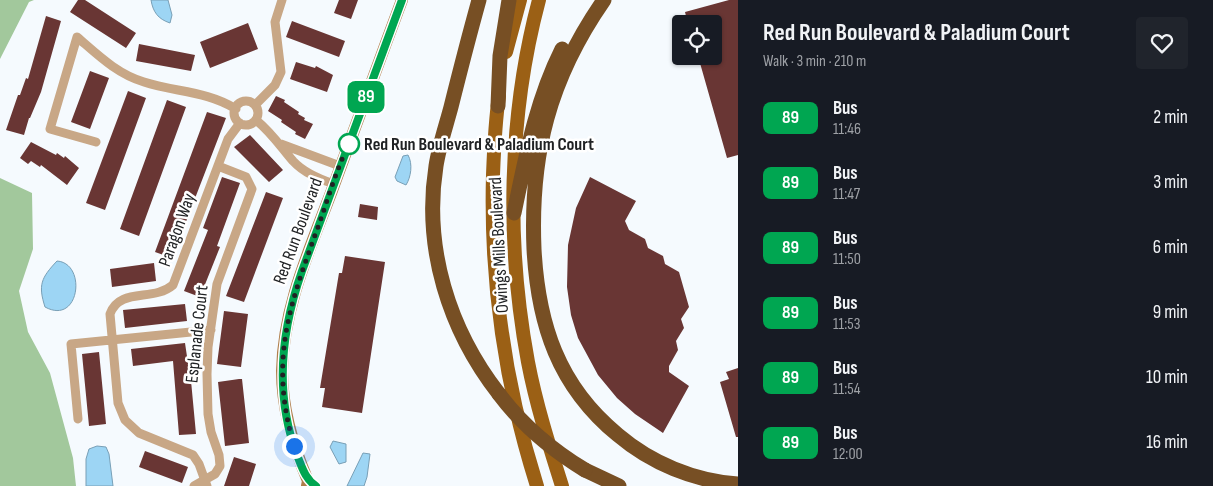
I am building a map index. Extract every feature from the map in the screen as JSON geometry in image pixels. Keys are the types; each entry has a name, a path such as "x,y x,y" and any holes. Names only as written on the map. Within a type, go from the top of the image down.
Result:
{"highway":[{"path":"479,0 436,166 433,223 440,272 449,306 477,365 498,394 522,421 557,452 585,470 618,486"},
{"path":"498,106 500,56 509,0"},
{"path":"514,213 531,130 541,97 567,39 592,0"},
{"path":"604,0 579,39 561,77 547,117 538,158 534,188 534,233 537,286 544,324 555,354 569,380 589,409 619,437 636,450 665,466 714,481 738,484"}],"main road":[{"name":"Red Run Boulevard","path":"308,485 294,446 285,411 282,372 284,344 293,296 402,0"},
{"name":"Owings Mills Boulevard","path":"520,0 506,52 498,106 492,202 496,281 510,381 537,486"},
{"name":"Owings Mills Boulevard","path":"539,0 519,109 514,213 518,283 528,363 544,427 562,486"}],"street":[{"path":"255,105 275,85 281,72 276,22 282,0"},
{"path":"96,142 50,128 77,37 114,68 127,75 153,85 209,96 236,108"},
{"path":"244,102 255,105 258,112 256,120 249,125 240,123 235,117 236,108 244,102"},
{"path":"256,120 301,168 318,178 334,184"},
{"name":"Paragon Way","path":"206,483 194,455 139,433 125,420 118,403 110,314 116,303 128,297 162,293 173,285 177,279 230,134 240,123"},
{"path":"280,144 340,166"},
{"name":"Esplanade Court","path":"194,486 206,483 218,471 220,461 208,414 207,368 211,330 217,284 252,189 246,177 218,166"},
{"path":"78,419 71,344 211,330"}],"green space":[{"path":"0,0 34,0 29,2 0,59"},
{"path":"0,178 32,193 33,249 19,291 28,332 50,373 73,458 76,486 0,486"}],"water":[{"path":"151,0 168,0 172,15 170,23 157,14"},
{"path":"408,155 411,170 406,185 397,181 395,177 403,156"},
{"path":"57,261 67,264 73,272 76,281 72,301 66,308 57,311 45,307 42,282 47,272"},
{"path":"333,441 346,444 346,462 339,464 330,447"},
{"path":"97,446 106,447 109,454 113,486 86,486 86,459 89,449"},
{"path":"363,453 370,454 364,486 347,486"}],"building":[{"path":"78,0 85,0 136,33 126,48 70,12"},
{"path":"339,0 358,0 351,19 334,13"},
{"path":"729,0 738,0 738,155 727,158 701,65 722,65 722,15 686,15 685,12"},
{"path":"46,16 61,21 41,92 29,118 24,135 6,130 18,95 20,95 26,78 28,79"},
{"path":"292,21 345,41 339,57 286,37"},
{"path":"248,23 258,49 210,68 200,42"},
{"path":"139,44 195,55 191,71 136,61"},
{"path":"296,62 315,68 316,66 333,75 327,92 290,79"},
{"path":"90,71 109,78 90,129 71,122"},
{"path":"128,91 146,98 105,210 86,203"},
{"path":"276,96 285,100 284,102 299,112 298,114 305,118 304,120 313,124 305,139 295,134 296,132 281,122 282,120 268,111"},
{"path":"167,100 186,107 139,236 120,229"},
{"path":"207,112 226,118 172,258 155,252"},
{"path":"250,135 283,170 269,182 234,147"},
{"path":"31,142 56,155 57,153 64,158 65,156 79,168 67,185 41,165 40,167 31,161 28,164 20,158"},
{"path":"222,177 240,183 217,246 220,247 200,297 184,291 208,230 203,228"},
{"path":"590,177 636,201 625,221 629,230 645,239 648,248 663,256 665,264 679,272 689,307 681,319 684,328 676,341 678,350 669,366 669,372 689,386 663,433 635,414 617,398 598,375 578,338 571,315 567,287 568,245 576,208"},
{"path":"266,192 283,198 244,302 226,296"},
{"path":"360,204 378,207 377,220 358,217"},
{"path":"345,256 385,262 362,413 322,407 325,388 320,388 339,273 342,273"},
{"path":"154,263 156,281 112,287 110,269"},
{"path":"185,304 187,321 125,328 123,310"},
{"path":"224,311 248,314 241,367 217,364"},
{"path":"185,343 190,370 196,434 179,435 173,361 133,366 131,349"},
{"path":"99,352 106,424 89,426 82,354"},
{"path":"738,368 738,437 736,437 720,382 729,379 726,372"},
{"path":"242,379 249,443 225,446 218,382"},
{"path":"145,451 188,467 182,483 139,467"},
{"path":"234,457 256,464 249,486 224,486"}],"bus line":[{"name":"89","path":"316,486 308,481 297,455 288,422 282,372 285,330 293,296 402,0"}],"place":[{"name":"Red Run Boulevard & Paladium Court","path":"349,144"}],"route":[{"path":"294,446 285,411 282,384 284,344 288,319 293,296 349,144"}]}
